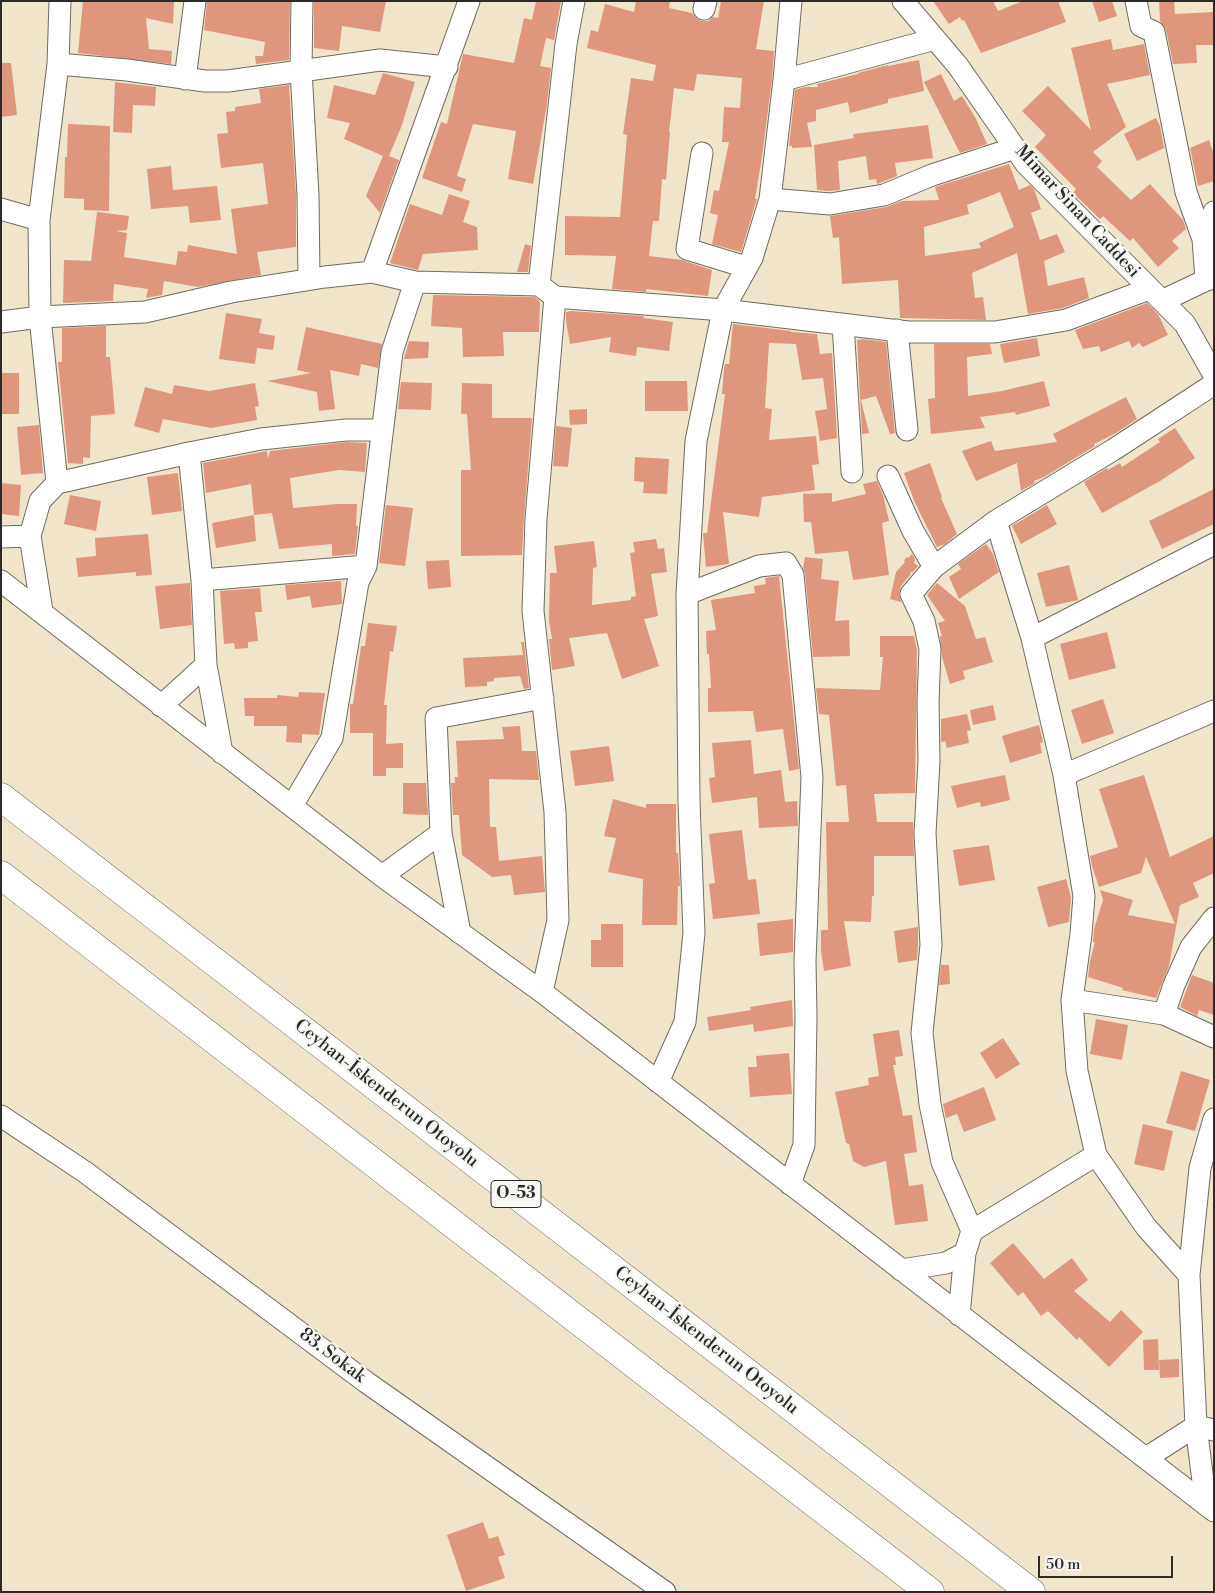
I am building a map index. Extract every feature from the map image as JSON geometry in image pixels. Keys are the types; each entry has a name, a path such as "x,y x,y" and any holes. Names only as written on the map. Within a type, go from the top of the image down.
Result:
{"highway":[{"name":"Ceyhan-İskenderun Otoyolu","path":"1,797 1031,1592"},
{"path":"1,875 930,1592"}],"street":[{"path":"57,483 40,317 39,220 58,64 60,1"},
{"path":"185,79 195,1"},
{"path":"302,1 301,70 308,195 309,279"},
{"path":"372,272 447,67 469,1"},
{"path":"542,992 558,920 555,812 533,611 547,291 566,44 574,1"},
{"path":"658,1082 685,1022 694,933 689,802 687,594 696,441 723,310 752,258 770,199 791,1"},
{"name":"Mimar Sinan Caddesi","path":"903,1 958,66 1026,164 1186,324 1214,375"},
{"path":"1,322 40,317 145,312 232,292 309,279 372,272 415,282 547,291 897,330 995,332 1066,320 1156,295 1210,279 1203,239 1186,192 1154,32 1141,26 1136,1"},
{"path":"784,80 935,39"},
{"path":"58,64 127,70 185,79 228,80 380,60 447,67"},
{"path":"770,199 830,204 884,195 932,175 1015,148"},
{"path":"702,153 687,249 746,267"},
{"path":"1,209 39,220"},
{"path":"1203,239 1214,212"},
{"path":"292,806 332,738 358,582 366,566 392,352 415,282"},
{"path":"843,324 852,472"},
{"path":"897,330 907,430"},
{"path":"972,1231 942,1162 930,1104 922,1033 932,945 926,833 930,649 924,621 911,594 934,567 996,521 1113,450 1214,384"},
{"path":"42,611 30,536 40,501 57,483 189,453 270,438 346,430 382,430"},
{"path":"189,453 202,580 206,665 222,753"},
{"path":"888,476 913,531 934,567"},
{"path":"996,521 1032,638 1064,776 1084,896 1072,1000 1077,1070 1096,1155 1146,1227 1189,1275"},
{"path":"1,537 30,536"},
{"path":"1032,638 1214,544"},
{"path":"687,594 759,566 786,563 793,575 812,777 805,961 804,1145 790,1184"},
{"path":"202,580 366,566"},
{"path":"1,581 382,876 542,992 1210,1508"},
{"path":"161,706 206,665"},
{"path":"460,933 441,833 436,718 543,698"},
{"path":"1064,776 1214,711"},
{"path":"382,876 441,833"},
{"path":"1164,1014 1191,947 1214,918"},
{"path":"1072,1000 1164,1014 1214,1037"},
{"name":"83. Sokak","path":"1,1116 85,1172 366,1382 665,1592"},
{"path":"1210,1508 1205,1428 1189,1275 1200,1168 1214,1119"},
{"path":"959,1315 965,1253 972,1231 1096,1155"},
{"path":"901,1270 946,1262 965,1253"},
{"path":"1146,1458 1205,1428"}],"building":[{"path":"83,1 174,1 173,24 146,18 149,49 172,51 171,64 78,53"},
{"path":"207,1 290,1 289,60 256,64 255,56 263,56 265,42 204,30"},
{"path":"314,1 386,1 380,32 342,26 339,51 314,48"},
{"path":"536,1 561,1 554,40 546,38 540,66 551,68 547,104 533,184 508,179 516,131 473,124 457,176 466,179 462,192 422,178 441,122 447,124 463,54 514,63 524,18 532,20"},
{"path":"636,1 670,1 669,8 692,13 701,21 708,21 713,17 718,18 721,1 764,1 756,49 774,51 772,79 755,199 757,199 741,252 712,244 718,215 710,213 714,190 719,191 729,142 722,142 724,107 740,108 742,78 697,74 694,91 674,88 666,180 662,179 659,221 653,221 649,256 682,260 712,270 708,296 646,289 646,292 612,289 616,256 565,255 565,216 620,217 627,135 623,134 631,78 653,81 656,65 587,48 591,30 598,32 605,4 634,12"},
{"path":"933,1 993,1 998,11 1023,1 1058,1 1066,22 981,53 964,20 962,21 960,17 949,24"},
{"path":"1092,1 1112,1 1117,16 1099,22"},
{"path":"1159,1 1174,1 1175,14 1214,12 1214,45 1196,45 1197,63 1173,64 1166,30 1160,21"},
{"path":"1111,39 1113,50 1144,44 1150,75 1107,84 1126,127 1093,152 1102,161 1097,167 1131,200 1150,184 1183,220 1186,229 1172,241 1179,248 1158,267 1133,238 1130,241 1103,216 1100,219 1073,193 1076,189 1035,147 1046,135 1022,111 1048,86 1091,130 1071,48"},
{"path":"919,60 924,91 888,99 888,103 850,113 848,102 816,110 816,121 807,123 812,147 792,148 792,146 789,146 795,90 805,87 818,87 817,84 858,73 888,65"},
{"path":"1,63 11,63 17,115 1,117"},
{"path":"383,73 415,82 402,125 389,156 399,160 380,213 366,196 383,156 344,139 350,123 327,118 334,85 375,95"},
{"path":"941,74 954,101 962,96 975,117 987,144 960,153 924,82"},
{"path":"115,82 156,87 155,106 133,105 132,133 113,132"},
{"path":"289,85 296,195 296,247 257,252 261,275 198,287 164,281 162,295 146,298 148,289 114,284 113,301 63,303 64,260 91,261 97,212 129,216 127,230 116,231 127,233 124,257 176,265 178,251 187,252 188,245 237,254 231,209 268,204 263,163 221,168 217,134 228,133 226,112 235,111 235,107 261,103 259,89"},
{"path":"1156,118 1160,126 1164,148 1137,161 1124,134"},
{"path":"68,124 110,126 109,211 84,210 84,199 64,198"},
{"path":"928,125 933,158 895,163 897,176 877,184 876,179 869,180 866,156 838,161 840,190 817,190 814,145 854,138 853,134"},
{"path":"1209,140 1214,155 1214,181 1198,186 1190,148"},
{"path":"1009,164 1019,190 1030,185 1034,189 1041,209 1031,213 1040,240 1057,234 1065,252 1044,261 1048,286 1084,277 1089,298 1063,308 1028,314 1017,253 972,273 975,298 983,297 986,320 900,318 898,280 842,284 839,237 833,238 830,216 886,207 902,201 939,200 935,187","holes":["1000,192 1014,227 979,243 981,248 925,256 924,227 969,214 967,205"]},
{"path":"171,166 173,190 217,186 221,220 190,223 188,206 151,209 147,169"},
{"path":"449,194 470,201 463,222 477,227 478,250 423,254 418,270 390,263 410,204 442,215"},
{"path":"525,244 531,246 528,272 517,272"},
{"path":"433,295 535,297 540,302 539,332 503,332 504,356 463,357 462,328 431,326"},
{"path":"1147,303 1158,314 1168,335 1143,347 1139,343 1132,348 1129,341 1101,352 1099,346 1083,349 1075,330"},
{"path":"566,312 644,316 643,318 673,322 669,351 637,347 636,356 609,352 611,337 570,344"},
{"path":"226,313 262,319 259,333 275,336 273,350 257,348 255,364 219,359"},
{"path":"733,324 817,334 820,354 832,353 837,438 820,441 815,411 827,409 823,378 802,380 796,344 769,343 765,408 772,409 769,440 816,436 819,464 812,465 815,490 762,497 759,517 723,512 729,564 706,567 703,533 707,533 725,394 722,394 724,369 725,364 729,364"},
{"path":"106,326 106,357 110,357 115,414 91,416 90,458 83,457 83,464 68,463 58,362 62,362 62,328"},
{"path":"306,327 382,344 378,368 361,364 359,376 330,370 335,409 319,411 317,392 267,381 311,373 297,370"},
{"path":"1037,338 1040,356 1004,363 1000,344"},
{"path":"857,340 886,342 895,433 890,434 876,396 861,400 869,433 862,434"},
{"path":"409,341 429,342 428,358 404,359"},
{"path":"934,344 990,344 992,354 967,357 968,396 1002,391 1044,381 1050,406 1016,415 1015,412 980,417 985,428 931,434 928,399 935,398"},
{"path":"1,373 19,373 19,414 1,414"},
{"path":"645,381 687,381 688,411 645,411"},
{"path":"401,382 432,383 431,410 398,409"},
{"path":"255,383 259,406 255,407 257,420 211,428 163,419 159,433 134,426 145,387 172,394 174,385 209,391"},
{"path":"462,383 492,384 492,418 532,418 522,555 461,556 461,470 471,470 467,414 461,414"},
{"path":"1126,397 1137,419 1116,433 1094,444 1095,446 1044,477 1034,481 1035,483 1021,491 1017,463 976,481 962,451 991,441 995,451 1057,442 1053,434"},
{"path":"587,409 587,424 570,425 569,410"},
{"path":"39,425 43,473 21,475 17,427"},
{"path":"556,426 572,428 568,467 553,466"},
{"path":"1175,428 1195,458 1160,481 1102,513 1084,482 1107,468 1108,470 1120,463 1122,467 1160,442 1158,439"},
{"path":"347,442 367,443 365,472 339,470 290,478 293,508 357,504 356,526 358,526 355,554 332,556 332,544 279,549 272,513 254,515 251,484 206,493 203,463 267,451 268,459 270,451"},
{"path":"635,457 669,459 667,494 643,493 644,482 634,481"},
{"path":"930,463 941,498 957,534 945,544 937,547 915,503 904,473"},
{"path":"178,473 182,511 152,515 147,477"},
{"path":"877,481 883,495 889,521 882,523 889,575 853,580 848,551 815,554 811,522 804,522 803,494 832,493 832,502 866,494 863,484"},
{"path":"1,483 21,485 19,516 1,514"},
{"path":"1214,489 1214,524 1162,549 1149,521"},
{"path":"70,495 101,501 96,531 64,524"},
{"path":"386,505 413,508 405,566 379,563"},
{"path":"1047,505 1057,524 1021,544 1012,526"},
{"path":"254,515 256,541 216,548 212,523"},
{"path":"148,534 152,575 136,576 136,572 78,577 76,558 96,556 95,538"},
{"path":"656,539 658,549 664,548 667,572 651,574 658,616 644,619 659,666 622,679 607,633 569,638 575,666 552,670 549,639 552,639 549,622 550,573 557,573 554,546 594,541 597,567 593,568 592,605 631,600 631,597 636,596 630,553 635,552 633,542"},
{"path":"986,544 993,554 999,572 959,599 949,577 961,569 958,564"},
{"path":"912,554 915,559 914,563 918,566 912,573 911,571 901,586 899,593 901,602 890,599 896,572 905,562 904,560"},
{"path":"805,557 823,559 821,579 839,581 835,621 849,620 850,656 813,657 803,568"},
{"path":"449,560 451,587 428,589 426,561"},
{"path":"1069,565 1078,600 1046,607 1037,573"},
{"path":"779,576 799,769 789,771 783,729 756,732 753,711 708,712 708,688 711,688 706,631 716,630 711,600 755,593 754,586 766,584 765,578"},
{"path":"341,581 342,604 312,608 310,596 287,600 285,585"},
{"path":"190,583 192,625 160,629 155,586"},
{"path":"937,583 965,606 976,639 985,637 993,662 963,671 965,679 950,684 942,657 940,636 942,636 938,623 945,621 927,595"},
{"path":"260,588 262,612 255,612 258,641 248,642 248,648 235,649 234,643 224,644 220,591"},
{"path":"368,623 397,626 393,652 390,651 384,705 387,705 386,744 403,743 403,768 386,768 386,776 373,776 373,733 350,733 350,704 353,704 361,646 365,646"},
{"path":"1107,632 1116,668 1069,680 1060,644"},
{"path":"880,636 914,636 917,650 915,793 874,794 877,822 913,822 914,856 874,856 874,896 872,896 871,922 844,921 851,966 824,971 821,951 821,930 828,930 826,822 849,822 846,785 836,786 829,715 819,714 816,688 880,690 883,657 880,657"},
{"path":"521,642 524,642 529,688 524,689 520,676 494,678 494,681 487,682 487,686 465,687 463,658 523,655"},
{"path":"299,692 325,693 319,735 302,734 302,743 286,742 287,726 254,726 254,716 245,716 244,698 277,698 277,695 298,697"},
{"path":"1103,699 1114,733 1082,744 1071,710"},
{"path":"993,705 996,720 973,725 970,710"},
{"path":"967,714 971,730 967,731 969,743 947,748 945,741 941,742 941,719"},
{"path":"1039,725 1043,742 1040,743 1042,753 1010,763 1002,736"},
{"path":"520,726 522,751 536,751 539,780 489,779 490,827 496,827 499,861 542,856 545,892 514,895 511,875 492,877 462,855 459,815 453,815 451,783 455,783 455,777 458,777 456,741 504,739 502,727"},
{"path":"751,740 754,774 781,770 785,802 797,801 798,826 759,828 757,797 712,803 709,778 715,777 712,743"},
{"path":"609,746 614,781 575,786 570,751"},
{"path":"1005,775 1010,800 981,807 980,802 957,808 951,786"},
{"path":"1144,775 1170,857 1214,836 1214,873 1193,883 1199,897 1180,905 1169,966 1156,998 1122,990 1123,988 1088,977 1095,942 1093,942 1094,929 1103,900 1100,890 1133,900 1128,915 1175,924 1146,857 1141,873 1099,887 1092,866 1090,856 1118,847 1099,789"},
{"path":"403,783 426,783 428,815 403,814"},
{"path":"613,799 646,808 646,804 676,804 676,853 678,853 680,886 678,886 677,925 642,925 643,879 608,872 616,838 604,836"},
{"path":"742,830 748,880 756,879 760,914 713,919 709,884 715,883 709,834"},
{"path":"989,845 995,880 959,886 953,850"},
{"path":"1066,879 1071,897 1069,922 1048,927 1037,887"},
{"path":"793,919 793,952 760,956 757,923"},
{"path":"601,924 623,924 623,967 591,967 591,940 601,940"},
{"path":"918,927 917,960 898,963 894,931"},
{"path":"941,965 949,965 950,984 939,985"},
{"path":"1192,975 1214,983 1214,1015 1199,1010 1197,1016 1180,1007"},
{"path":"792,1000 793,1026 754,1032 753,1024 709,1031 707,1017 751,1010 750,1007"},
{"path":"1096,1019 1128,1025 1122,1060 1090,1054"},
{"path":"899,1030 903,1056 895,1057 896,1065 893,1065 903,1116 912,1115 917,1152 904,1154 909,1186 923,1184 928,1221 895,1225 886,1161 864,1167 853,1161 849,1144 846,1143 835,1092 869,1085 868,1078 879,1076 873,1034"},
{"path":"1003,1038 1020,1064 996,1079 980,1053"},
{"path":"789,1053 792,1094 750,1097 748,1067 757,1067 756,1056"},
{"path":"1181,1071 1210,1080 1195,1131 1166,1123"},
{"path":"984,1087 996,1120 964,1132 957,1114 946,1118 943,1104"},
{"path":"1143,1124 1173,1131 1164,1171 1134,1164"},
{"path":"1013,1243 1044,1279 1072,1258 1088,1280 1074,1291 1110,1322 1121,1310 1143,1332 1109,1367 1079,1337 1077,1340 1048,1311 1041,1316 1023,1292 1018,1296 990,1263"},
{"path":"1158,1339 1159,1370 1144,1370 1143,1340"},
{"path":"1179,1359 1179,1377 1160,1378 1159,1360"},
{"path":"483,1522 489,1539 498,1536 505,1555 498,1557 505,1578 466,1591 447,1535"}]}
